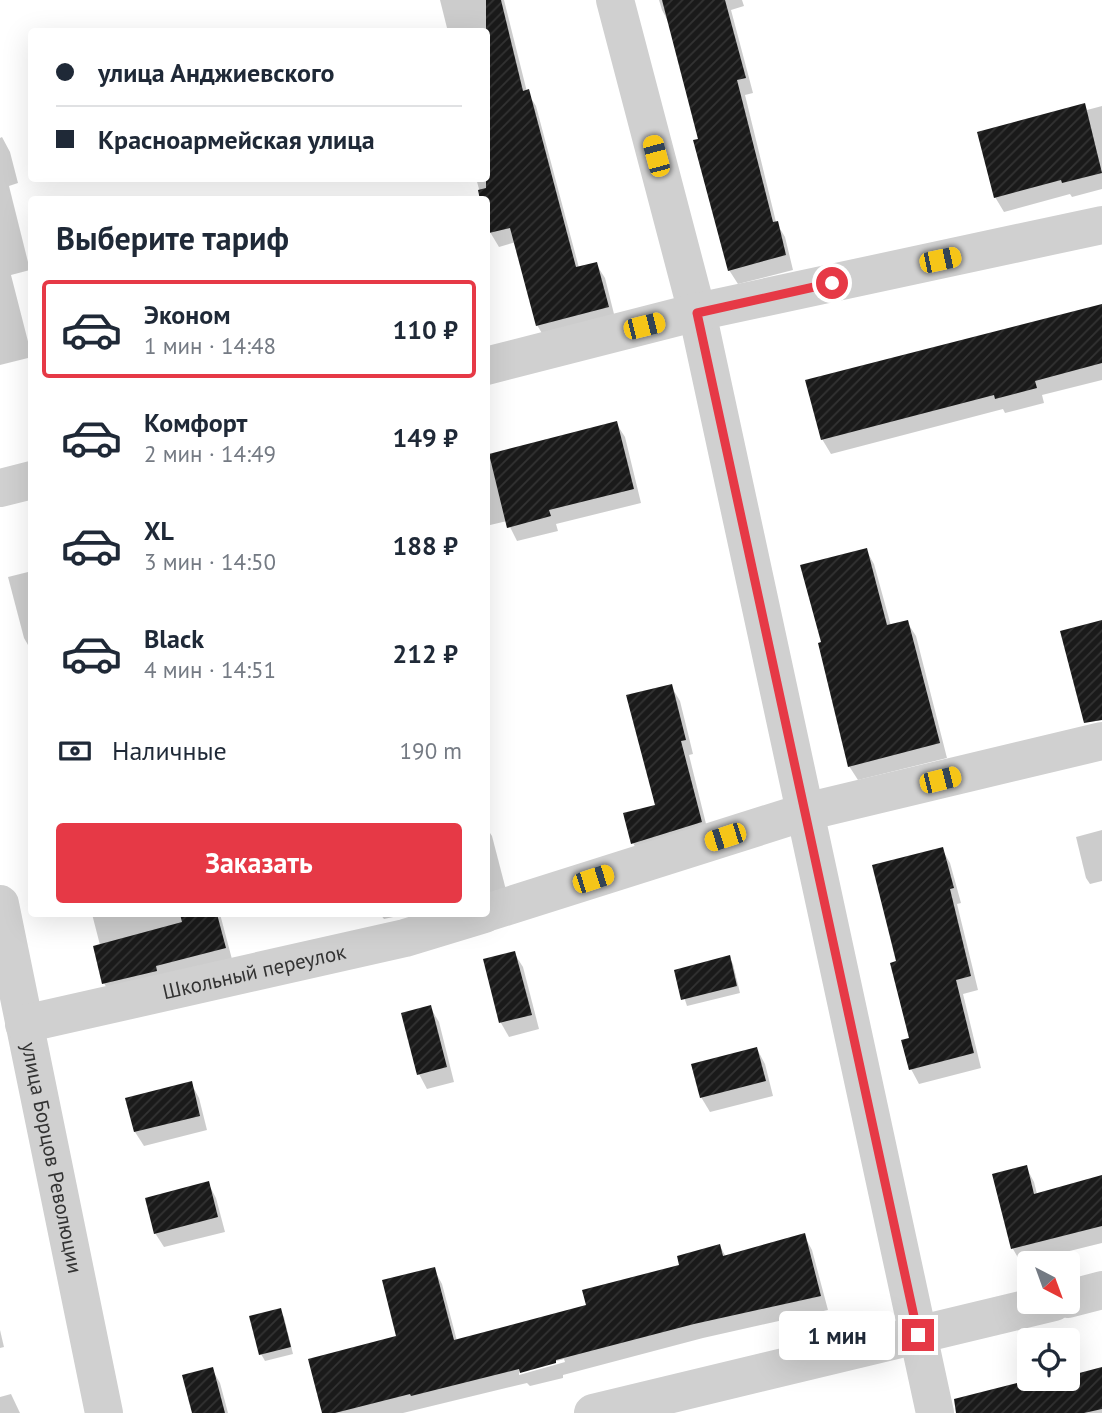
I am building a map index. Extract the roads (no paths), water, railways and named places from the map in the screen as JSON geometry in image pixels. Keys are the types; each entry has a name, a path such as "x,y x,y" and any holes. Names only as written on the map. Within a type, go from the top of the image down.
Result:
{"street":[{"path":"615,0 697,313 935,1413"},
{"path":"490,365 697,313 1102,225"},
{"path":"0,488 28,481"},
{"name":"Школьный переулок","path":"490,911 805,812 1102,741"},
{"name":"улица Борцов Революции","path":"0,904 104,1413"},
{"name":"Школьный переулок","path":"24,1024 405,938 472,917"},
{"path":"1080,1296 1102,1290"},
{"path":"593,1413 1017,1311"}]}
